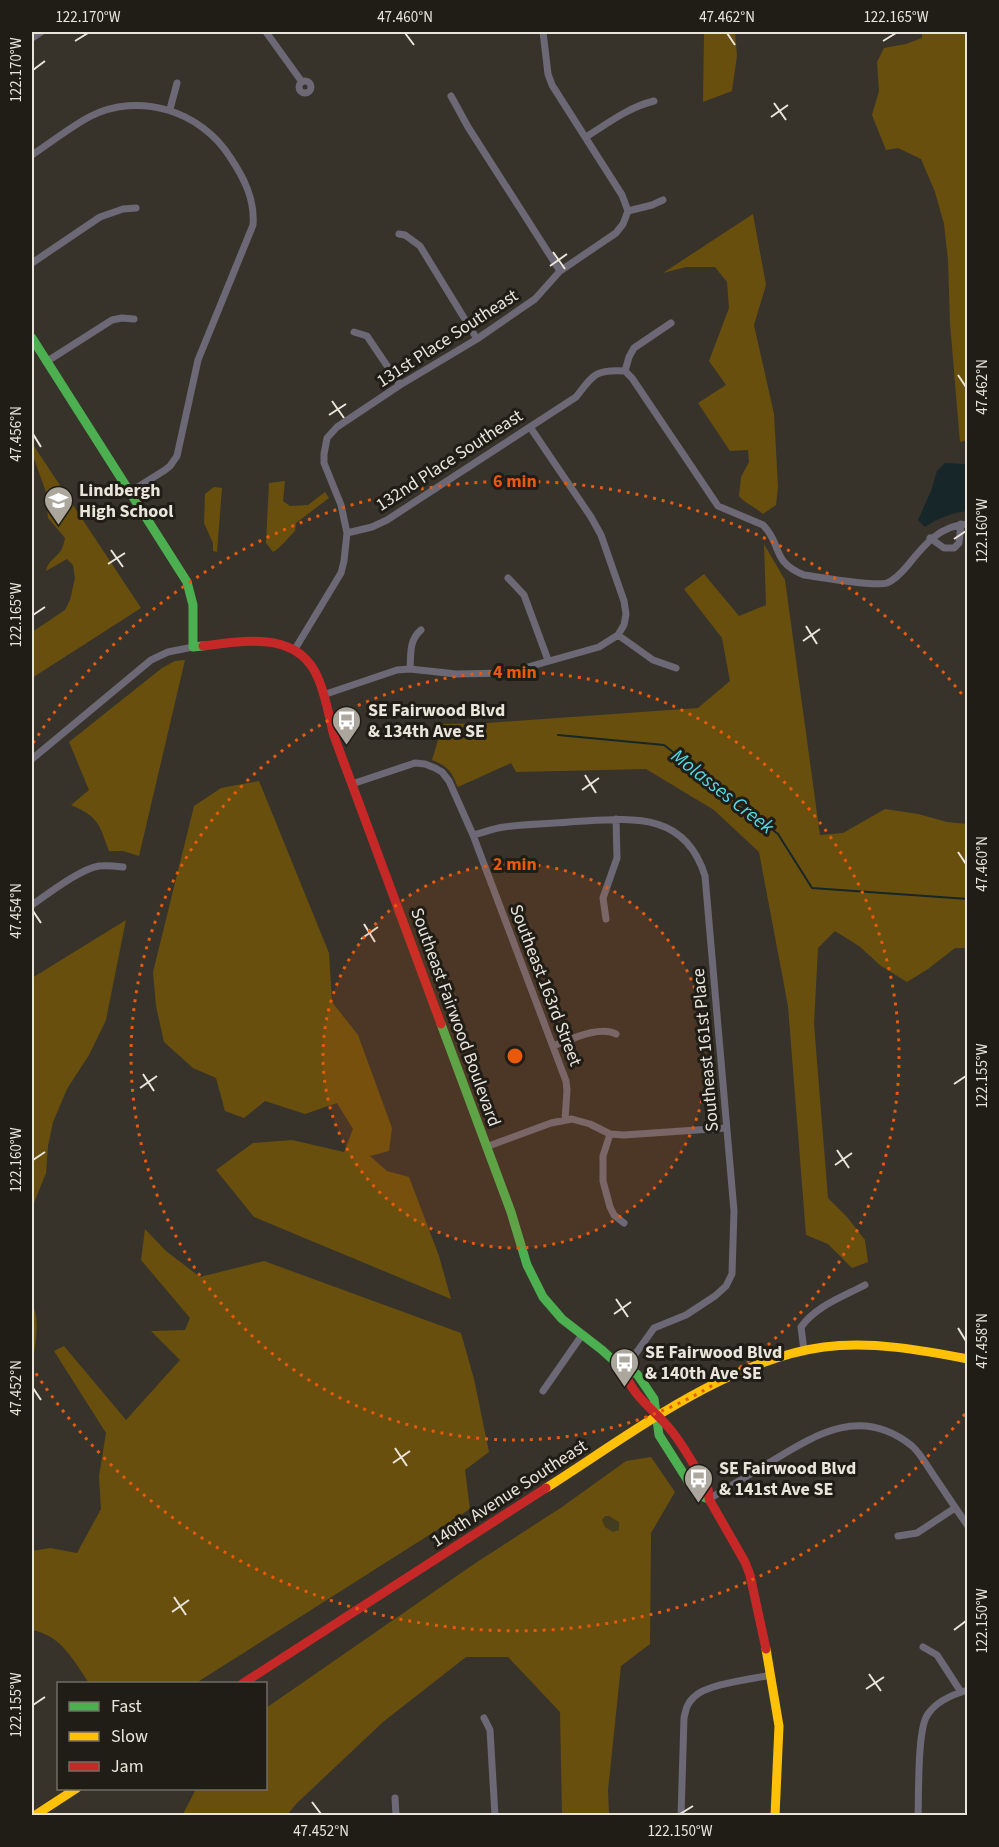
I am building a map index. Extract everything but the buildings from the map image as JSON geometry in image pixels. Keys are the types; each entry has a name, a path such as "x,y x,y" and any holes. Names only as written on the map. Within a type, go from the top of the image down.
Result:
{"street":[{"path":"32,38 41,32"},
{"path":"266,32 302,82"},
{"path":"543,32 548,74 552,85 622,195 628,211 663,200"},
{"path":"170,109 177,83"},
{"path":"451,96 468,127 560,271"},
{"path":"586,137 630,109 654,101"},
{"path":"32,155 91,116 128,106 170,109 209,131 225,148 248,188 253,207 253,225 198,360 177,456 171,466 130,492"},
{"path":"32,263 100,217 123,209 136,208"},
{"name":"131st Place Southeast","path":"347,533 341,505 324,463 327,438 337,427 400,385 477,339 536,298 560,271 616,233 623,224 628,211"},
{"path":"399,234 405,235 420,246 477,339"},
{"path":"46,362 112,320 134,319"},
{"path":"671,323 634,348 628,357 625,371 718,506 763,525 780,559 794,571 804,575 887,583 901,573 930,538 964,524"},
{"path":"354,332 367,336 400,385"},
{"path":"32,338 187,582 193,605 193,647"},
{"name":"132nd Place Southeast","path":"347,533 372,527 387,520 576,397 592,377 601,372 625,371"},
{"path":"324,695 397,670 410,669 456,674 507,673 598,647 618,635 624,625 626,614 624,601 601,535 530,427"},
{"path":"930,538 944,548 954,548 959,543 964,524"},
{"path":"32,759 151,660 168,652 193,647 264,643 295,649 341,573 347,533"},
{"path":"508,578 524,595 548,660"},
{"path":"410,669 412,643 415,635 421,630"},
{"path":"618,635 653,660 676,668"},
{"name":"Southeast Fairwood Boulevard","path":"295,649 315,672 324,695 334,736 351,784 511,1212 520,1247 536,1286 552,1309 582,1335 624,1370 638,1374 654,1399 659,1435 697,1495 709,1499 745,1562 750,1575 771,1675 779,1726 775,1815"},
{"name":"Southeast 163rd Street","path":"351,784 415,763 435,768 442,772 448,781 473,835 566,1081 565,1120"},
{"path":"473,835 503,827 616,819 617,858 603,898 606,919"},
{"name":"Southeast 161st Place","path":"616,819 657,823 677,833 697,856 705,876 734,1211 732,1274 726,1286 716,1296 686,1315 654,1328 624,1370"},
{"path":"32,905 85,870 96,866 123,867"},
{"path":"553,1046 597,1032 609,1030 616,1034"},
{"path":"486,1147 551,1123 572,1119 610,1134 624,1135 726,1128"},
{"path":"610,1134 603,1156 603,1181 610,1207 624,1223"},
{"path":"804,1351 801,1327 808,1318 819,1309 865,1285"},
{"path":"543,1391 582,1335"},
{"name":"140th Avenue Southeast","path":"244,1682 657,1417 725,1378 770,1360 804,1351 827,1348 871,1346 925,1351 968,1359"},
{"path":"709,1499 811,1437 853,1425 868,1426 886,1432 913,1447 968,1526"},
{"path":"898,1536 917,1533 955,1508"},
{"path":"918,1815 921,1734 927,1714 944,1701 964,1691 937,1655 923,1647"},
{"path":"681,1815 686,1706 694,1695 705,1689 771,1675"},
{"path":"484,1718 490,1730 495,1815"},
{"path":"34,1815 74,1790"},
{"path":"395,1798 396,1815"}],"shaded area":[{"path":"704,32 735,32 737,56 732,91 703,102"},
{"path":"922,32 967,32 968,440 960,442 944,224 935,192 921,159 898,148 886,150 872,115 879,91 877,62 884,48 922,38"},
{"path":"753,214 766,285 754,325 774,414 778,487 776,505 763,514 739,496 741,477 749,462 748,450 730,451 698,403 726,385 709,361 729,308 727,282 715,267 686,267 663,273"},
{"name":"Lindbergh High School","path":"32,443 141,608 32,678 32,632 65,610 75,578 73,565 67,559 46,571 50,562 61,550 65,538 48,518 46,492 32,453"},
{"path":"945,463 965,464 967,467 967,511 945,516 925,527 918,520 937,471"},
{"path":"285,481 283,501 290,506 308,505 325,492 329,498 296,523 295,531 273,552 266,543 269,483"},
{"path":"214,487 222,488 217,552 213,551 213,543 204,523 205,494"},
{"path":"764,544 785,580 820,835 843,833 885,809 967,824 967,948 955,948 907,982 881,966 859,946 835,931 818,948 814,1024 828,1198 865,1240 868,1262 852,1268 828,1244 806,1235 788,1006 759,852 714,810 646,769 516,772 511,763 458,787 449,770 432,760 443,724 698,708 730,681 722,638 684,589 704,574 739,616 766,605"},
{"path":"185,660 139,856 123,851 109,851 97,822 87,813 71,805 89,790 69,742 162,668 175,661"},
{"path":"259,781 329,953 332,1002 358,1035 392,1128 389,1151 370,1156 387,1171 409,1177 439,1256 451,1299 254,1217 216,1170 253,1143 292,1140 344,1152 353,1129 337,1103 305,1114 265,1101 244,1118 225,1111 216,1078 193,1068 164,1042 156,1006 153,972 194,806 221,788"},
{"path":"126,920 106,1020 89,1055 67,1089 53,1122 46,1173 32,1208 32,978"},
{"path":"145,1229 166,1251 200,1277 264,1261 461,1333 474,1379 489,1452 465,1470 470,1509 198,1682 88,1682 59,1643 32,1630 32,1551 50,1548 77,1553 101,1509 99,1476 106,1433 54,1351 64,1346 126,1420 180,1360 151,1331 185,1330 190,1318 141,1260"},
{"path":"32,1305 37,1325 32,1364"},
{"path":"651,1457 675,1492 651,1533 650,1644 621,1666 608,1790 609,1815 562,1815 560,1712 508,1657 466,1657 383,1722 287,1815 182,1816 195,1790 267,1790 267,1707 626,1461"}],"sand":[{"path":"605,1516 619,1522 619,1530 613,1532 605,1527 602,1520"}],"waterway":[{"name":"Molasses Creek","path":"558,735 664,745 778,834 812,888 968,899"}],"traffic: fast":[{"path":"32,338 187,582 193,605 193,647 203,646"},
{"path":"441,1024 511,1212 527,1265 543,1297 562,1319 624,1370 637,1374 654,1399 659,1435 697,1495 709,1499"}],"traffic: slow":[{"path":"546,1488 679,1403 751,1367 787,1355 824,1347 860,1345 914,1350 968,1359"},
{"path":"766,1649 779,1726 775,1816"},
{"path":"34,1816 74,1790"}],"traffic: jam":[{"path":"203,646 236,642 269,642 284,645 298,652 309,663 321,685 334,736 441,1024"},
{"path":"624,1370 638,1395 681,1443 708,1489 709,1499 750,1575 766,1649"},
{"path":"245,1682 546,1488"}],"place":[{"name":"Lindbergh High School","path":"58,526"},
{"name":"SE Fairwood Blvd & 134th Ave SE","path":"347,746"},
{"name":"SE Fairwood Blvd & 140th Ave SE","path":"624,1388"},
{"name":"SE Fairwood Blvd & 141st Ave SE","path":"698,1504"}]}
